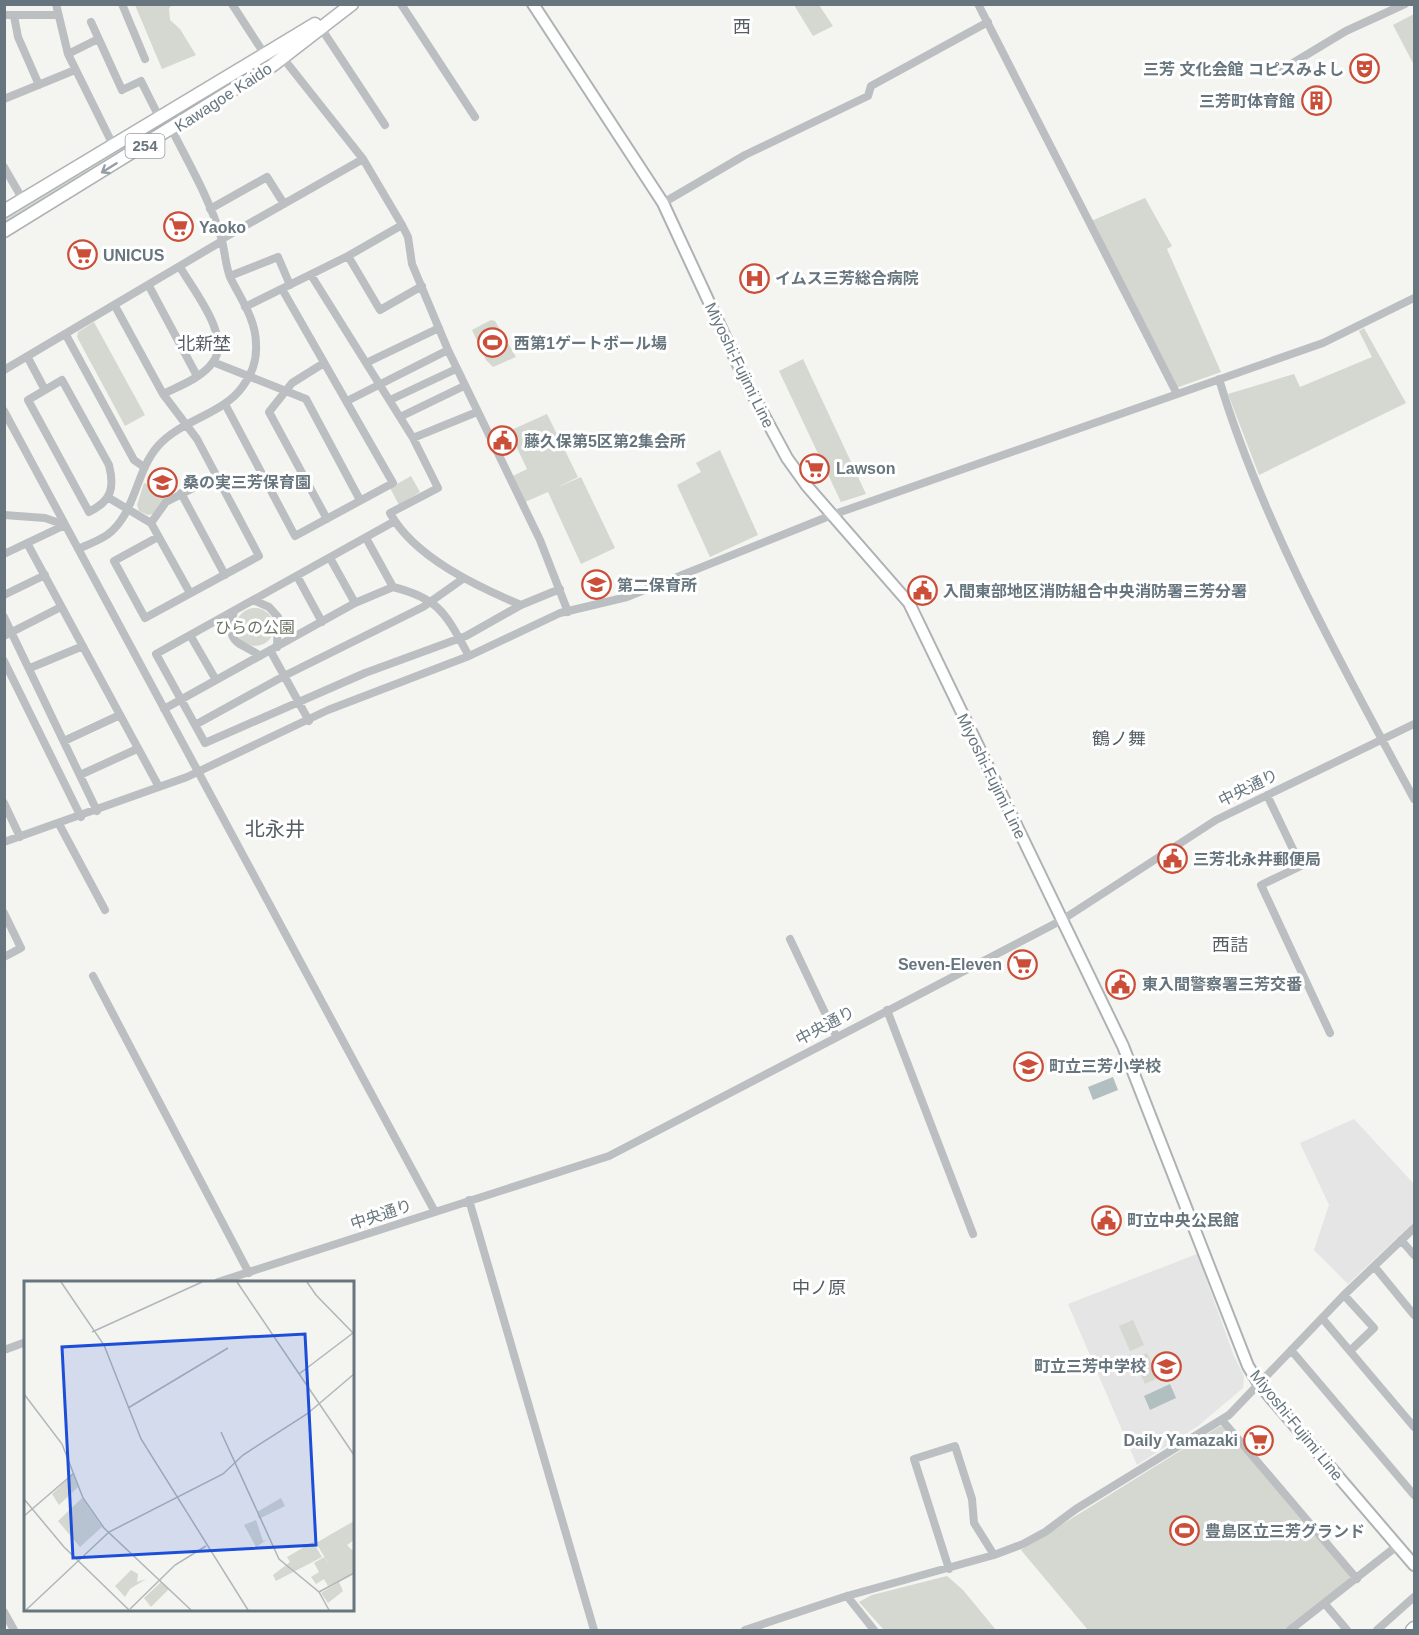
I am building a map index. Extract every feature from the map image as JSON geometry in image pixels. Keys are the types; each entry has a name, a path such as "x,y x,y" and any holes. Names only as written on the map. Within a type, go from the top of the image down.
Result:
{"highway":[{"name":"Kawagoe Kaido","path":"4,211 348,7"},
{"name":"Kawagoe Kaido","path":"4,231 172,130 283,58 348,7"}],"main road":[{"name":"Miyoshi-Fujimi Line","path":"533,4 663,203 770,429 807,486 909,603 1123,1046 1244,1357 1259,1384 1414,1565"}],"street":[{"path":"56,4 68,54 114,147"},
{"path":"122,4 145,59"},
{"path":"232,4 265,55 283,58 363,159 402,225 408,237 412,264 456,369 536,531 568,612"},
{"path":"400,4 475,117"},
{"path":"978,4 1177,394"},
{"path":"1273,75 1346,31 1403,5"},
{"path":"39,85 9,16 57,15"},
{"path":"91,22 122,90 141,81 160,119"},
{"path":"663,203 745,155 868,96 871,86 988,22"},
{"path":"321,28 385,125"},
{"path":"68,54 98,39"},
{"path":"5,97 75,70"},
{"path":"78,549 106,535 119,523 128,508 144,467 160,444 184,425 225,404 236,394 249,375 255,360 257,342 254,326 230,276 222,240 210,209 172,130"},
{"path":"4,369 28,358 222,240 363,159"},
{"path":"4,167 23,200"},
{"path":"210,209 267,177 284,204"},
{"path":"245,307 348,256 402,225"},
{"path":"225,404 295,536 393,483 324,363 286,287 278,256 230,276"},
{"path":"348,256 380,310 422,286"},
{"path":"163,394 197,376 213,363 217,355 219,338 180,267"},
{"path":"311,275 413,438 438,488 390,513 395,521 434,558 464,578 521,605"},
{"path":"149,286 197,376"},
{"path":"4,842 159,788 357,699 469,656 568,612 627,597 832,515 1323,343 1414,297"},
{"path":"115,306 163,394 197,440 259,555 145,618 114,561 158,537"},
{"path":"366,363 439,328"},
{"path":"66,335 134,460 144,467"},
{"path":"347,401 448,350"},
{"path":"28,358 45,390"},
{"path":"213,363 249,375 306,399 360,500"},
{"path":"324,363 298,378 269,412 327,519"},
{"path":"390,400 456,369"},
{"path":"1219,379 1264,502 1350,681 1414,799"},
{"path":"62,380 109,465 112,475 109,498 103,505 89,512 28,400 45,390 62,380"},
{"path":"400,417 464,386"},
{"path":"4,411 435,1212"},
{"path":"413,438 477,412"},
{"path":"151,523 166,502 217,476"},
{"path":"181,494 225,575"},
{"path":"109,498 151,523 190,593"},
{"path":"4,515 45,518 66,525"},
{"path":"395,521 156,654 205,743 365,673 459,638 521,605 560,589"},
{"path":"4,554 66,525"},
{"path":"366,538 393,587 432,601 442,611 469,656"},
{"path":"27,543 159,788"},
{"path":"330,558 355,603"},
{"path":"4,595 45,575"},
{"path":"297,576 322,622"},
{"path":"195,724 432,601 464,578"},
{"path":"164,709 355,603 393,587"},
{"path":"253,600 269,607 278,617 279,630 274,648 284,676 309,721"},
{"path":"8,634 61,607"},
{"path":"234,611 231,630 233,639 242,648 260,656"},
{"path":"4,617 8,634 30,668 97,811"},
{"path":"190,635 216,680"},
{"path":"30,668 83,646"},
{"path":"4,661 81,817"},
{"path":"64,741 120,715"},
{"name":"中央通り","path":"221,1281 609,1156 836,1036 1062,921 1216,820 1414,724"},
{"path":"80,775 137,749"},
{"path":"1267,795 1301,866 1262,885 1330,1033"},
{"path":"4,803 20,837"},
{"path":"60,824 105,910"},
{"path":"4,913 21,948 4,957"},
{"path":"790,939 836,1036"},
{"path":"93,976 249,1273"},
{"path":"887,1010 974,1234"},
{"path":"469,1200 594,1630"},
{"path":"745,1630 847,1596 994,1555 1023,1544 1045,1532 1076,1509 1222,1420 1414,1228"},
{"path":"1401,1240 1414,1255"},
{"path":"1374,1266 1414,1315"},
{"path":"1344,1296 1374,1328 1351,1350"},
{"path":"1322,1318 1414,1426"},
{"path":"4,1350 24,1343"},
{"path":"1290,1350 1414,1495"},
{"path":"1222,1420 1357,1579"},
{"path":"949,1569 914,1459 955,1446 972,1499 974,1523 994,1555"},
{"path":"1290,1630 1397,1546"},
{"path":"847,1596 874,1630"},
{"path":"1377,1630 1414,1597"},
{"path":"1325,1604 1347,1630"},
{"path":"4,1612 14,1630"}],"shaded area":[{"path":"1113,1077 1118,1090 1093,1100 1088,1087"},
{"path":"1354,1119 1414,1184 1414,1222 1348,1284 1314,1250 1329,1205 1300,1143"},
{"name":"町立三芳中学校","path":"1197,1254 1234,1356 1244,1376 1243,1388 1198,1426 1137,1465 1068,1304"},
{"path":"1170,1384 1176,1398 1150,1410 1144,1396"}],"green space":[{"path":"135,5 172,5 169,8 170,20 180,29 196,55 162,69"},
{"path":"794,5 819,5 833,26 813,36"},
{"path":"1414,14 1414,65 1393,25"},
{"path":"255,68 257,71 5,228 5,216 204,96"},
{"path":"1145,198 1172,246 1167,249 1221,372 1176,388 1091,221"},
{"name":"西第1ゲートボール場","path":"491,320 495,321 516,357 493,367 486,360 472,330"},
{"path":"94,322 145,415 125,426 77,337 78,332"},
{"path":"1364,328 1406,403 1259,475 1228,394 1294,374 1300,387 1372,357 1359,331"},
{"path":"803,359 866,494 841,502 779,371"},
{"path":"547,414 578,477 556,488 581,477 615,548 581,564 548,492 525,502 513,476 527,469 509,431"},
{"path":"720,450 758,535 710,557 677,485 701,472 696,463"},
{"path":"411,476 420,492 399,505 390,488"},
{"path":"144,483 159,488 165,498 153,514 148,515 139,511 137,505"},
{"name":"ひらの公園","path":"255,608 269,613 274,627 269,641 255,646 241,641 236,627 241,613"},
{"path":"1133,1320 1144,1345 1130,1351 1119,1326"},
{"path":"1147,1353 1158,1378 1145,1384 1134,1359"},
{"name":"豊島区立三芳グランド","path":"1220,1426 1225,1427 1350,1574 1350,1581 1286,1630 1088,1630 1021,1550"},
{"path":"947,1576 963,1590 996,1630 884,1630 859,1602 872,1595"}],"place":[{"name":"三芳 文化会館 コピスみよし","path":"1365,69"},
{"name":"三芳町体育館","path":"1316,101"},
{"name":"Yaoko","path":"178,227"},
{"name":"UNICUS","path":"82,255"},
{"name":"イムス三芳総合病院","path":"754,278"},
{"name":"西第1ゲートボール場","path":"493,343"},
{"name":"藤久保第5区第2集会所","path":"503,441"},
{"name":"Lawson","path":"815,468"},
{"name":"桑の実三芳保育園","path":"162,482"},
{"name":"第二保育所","path":"596,585"},
{"name":"入間東部地区消防組合中央消防署三芳分署","path":"922,591"},
{"name":"三芳北永井郵便局","path":"1172,859"},
{"name":"Seven-Eleven","path":"1023,964"},
{"name":"東入間警察署三芳交番","path":"1121,984"},
{"name":"町立三芳小学校","path":"1028,1066"},
{"name":"町立中央公民館","path":"1106,1220"},
{"name":"町立三芳中学校","path":"1167,1366"},
{"name":"Daily Yamazaki","path":"1259,1440"},
{"name":"豊島区立三芳グランド","path":"1184,1531"}],"district":[{"name":"西","path":"742,27"},
{"name":"北新埜","path":"204,344"},
{"name":"鶴ノ舞","path":"1119,739"},
{"name":"北永井","path":"275,829"},
{"name":"西詰","path":"1230,945"},
{"name":"中ノ原","path":"819,1288"}]}
